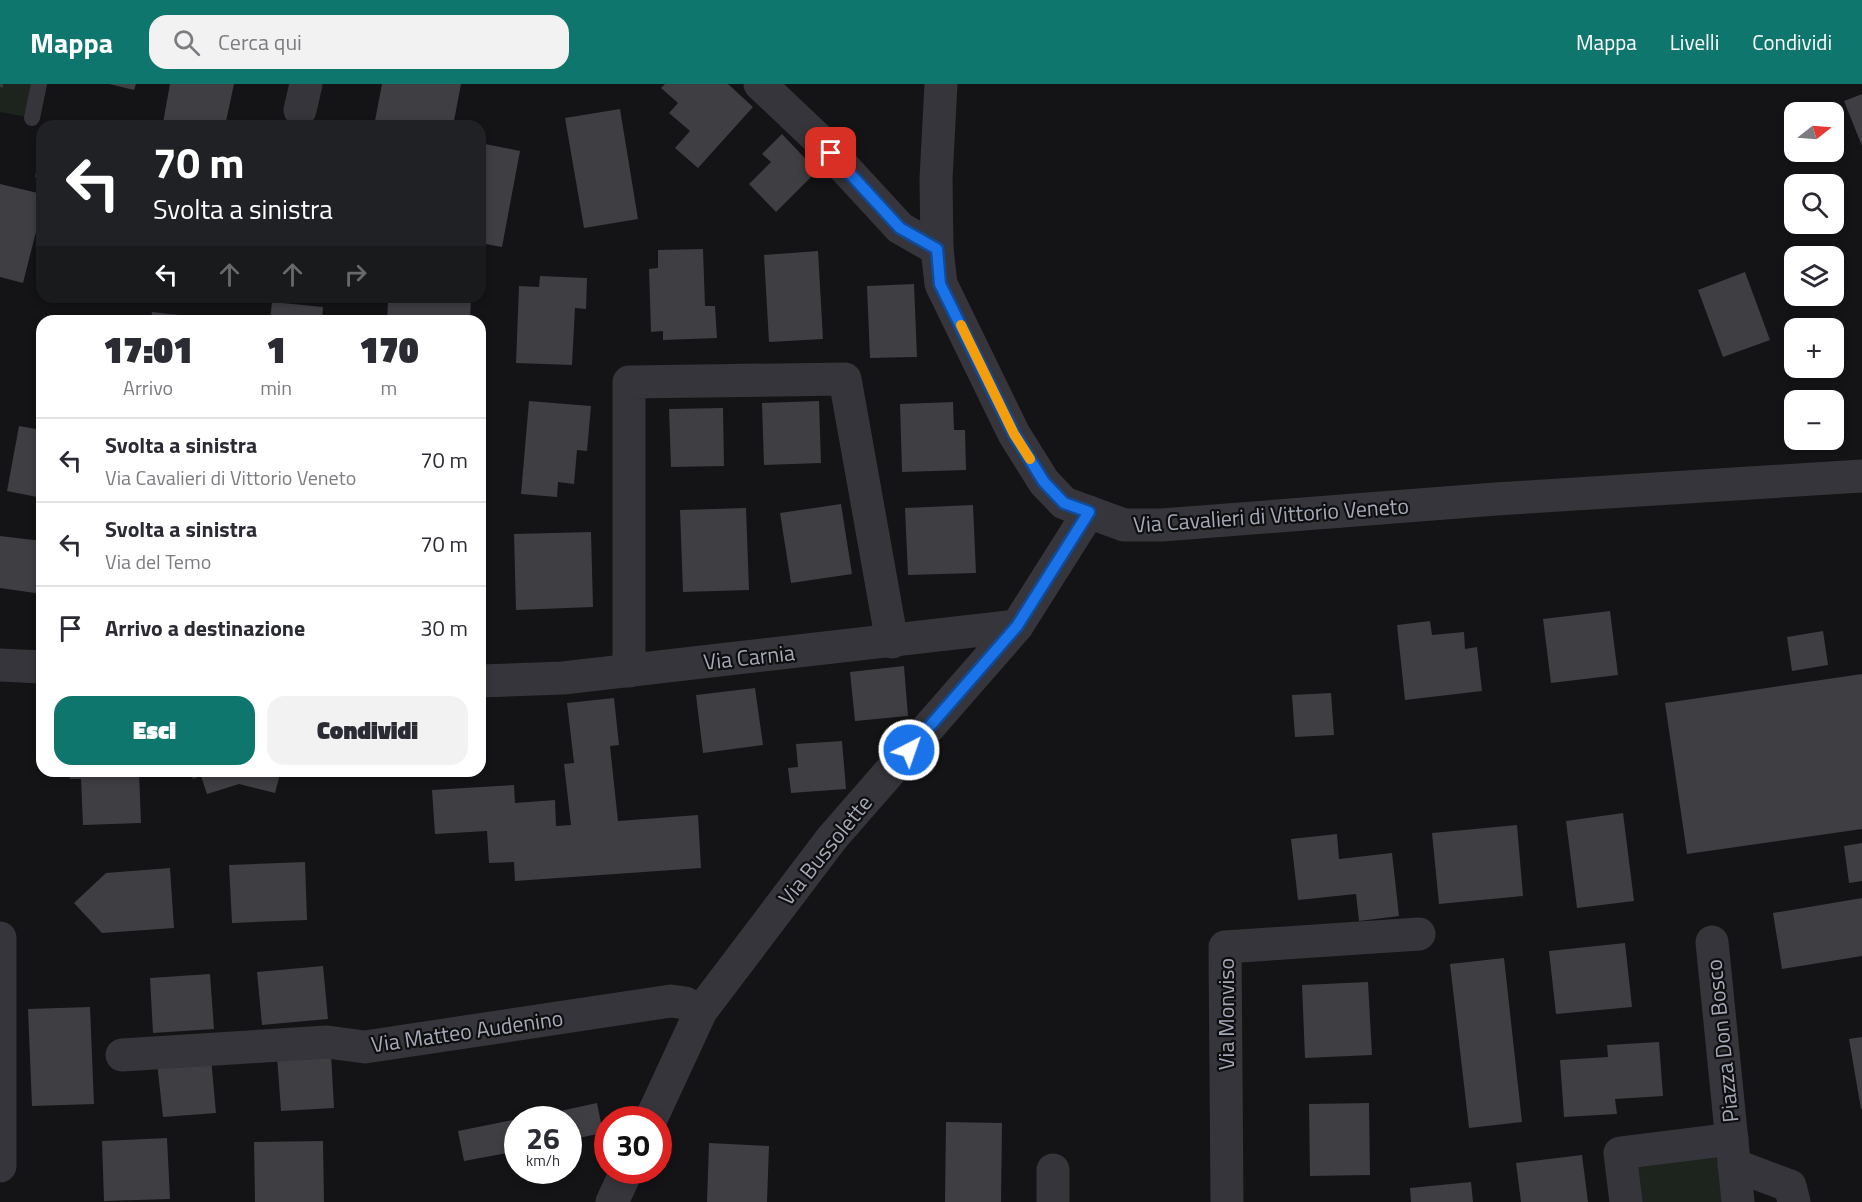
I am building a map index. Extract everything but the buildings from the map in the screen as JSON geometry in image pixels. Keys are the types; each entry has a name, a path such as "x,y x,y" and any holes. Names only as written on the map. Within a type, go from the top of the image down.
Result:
{"street":[{"path":"760,84 817,138 900,228 937,249"},
{"name":"Via Cavalieri di Vittorio Veneto","path":"941,84 936,179 940,284 1014,434 1044,482 1064,503 1124,525 1162,525 1508,498 1862,476"},
{"path":"629,671 629,382 845,379 892,642"},
{"name":"Via Bussolette","path":"657,1106 701,1011 832,838 1017,626 1089,512"},
{"name":"Via Carnia","path":"486,681 563,678 1017,626"},
{"path":"0,664 36,667"},
{"name":"Via Monviso","path":"1227,1202 1225,947 1419,934"},
{"path":"0,938 0,1166"},
{"name":"Piazza Don Bosco","path":"1712,942 1738,1202"},
{"name":"Via Matteo Audenino","path":"122,1055 327,1042 365,1047 671,1000 685,1003 701,1011"},
{"name":"Piazza Don Bosco","path":"1626,1202 1620,1153 1733,1152 1790,1186 1794,1202"},
{"path":"612,1202 620,1184"}],"lane":[{"path":"32,118 39,84"}],"shaded area":[{"path":"0,84 39,84 32,118 0,112"},
{"path":"1732,1139 1738,1202 1626,1202 1620,1153"}],"slow traffic":[{"path":"961,325 1014,434 1030,459"}],"route":[{"path":"831,153 900,228 937,249 940,284 1014,434 1044,482 1064,503 1089,512 1017,626 909,750"}]}
